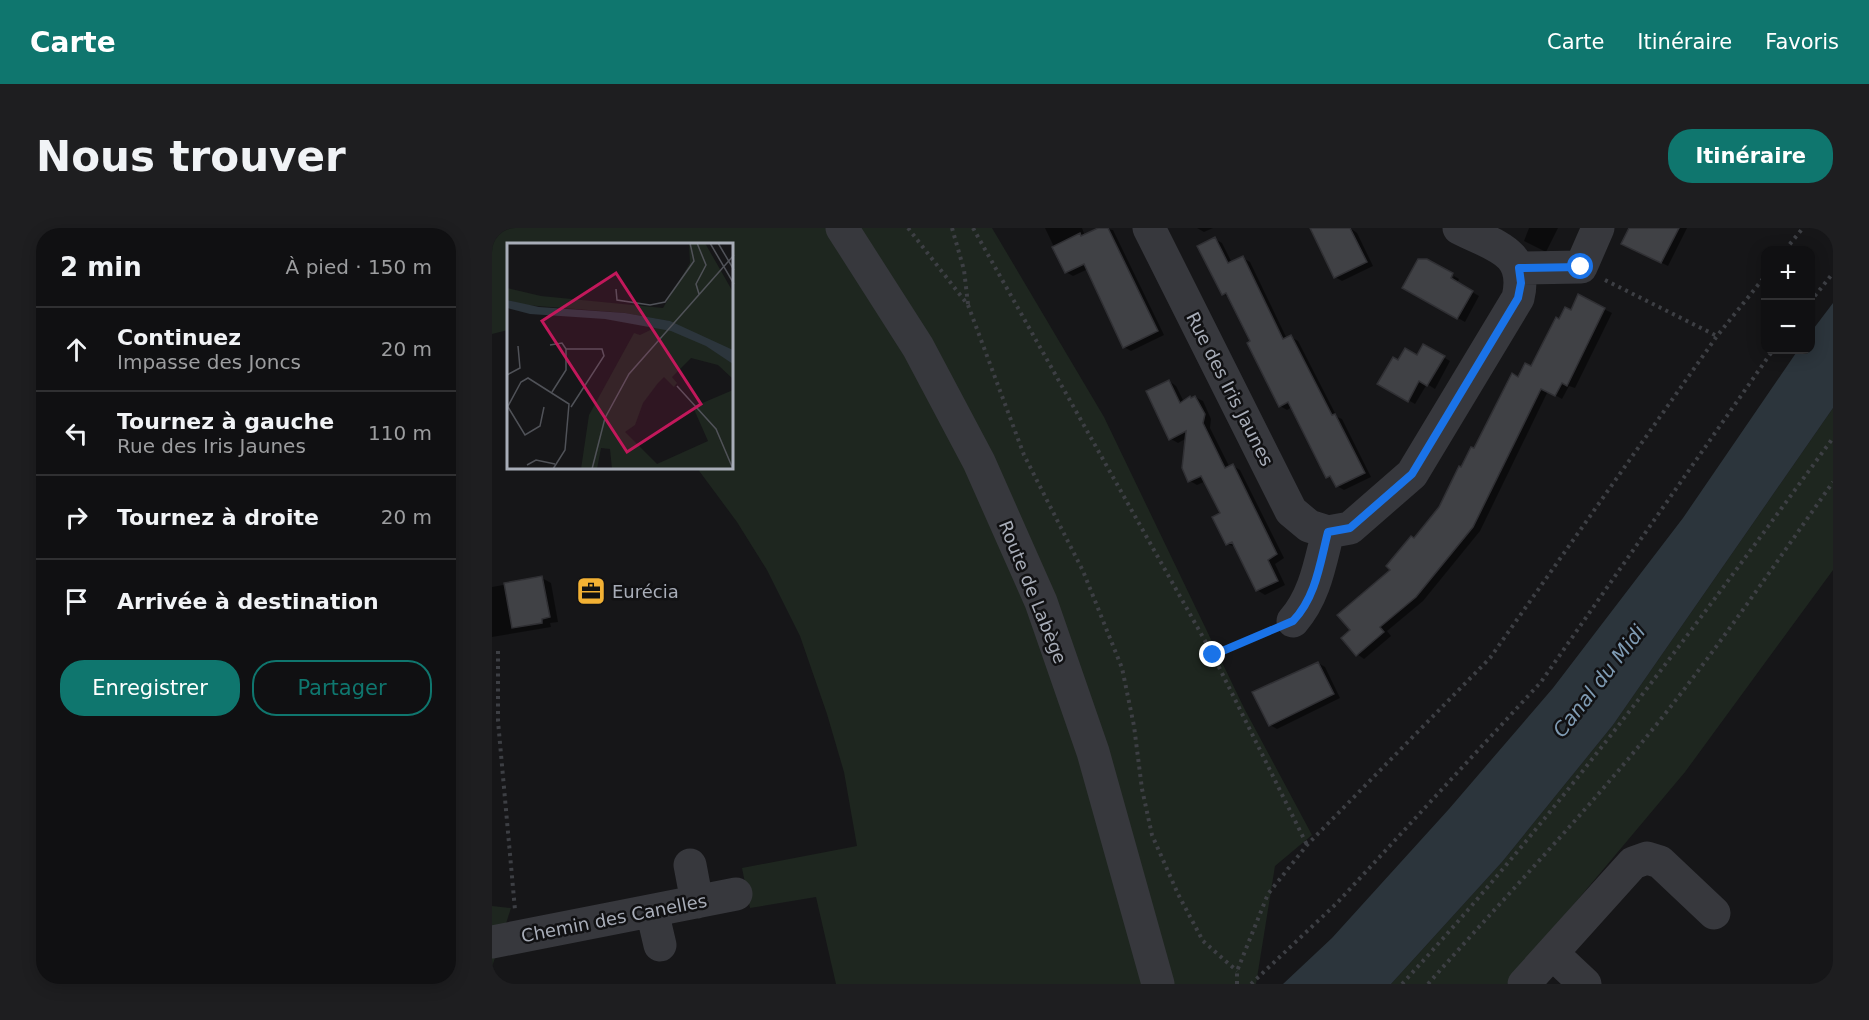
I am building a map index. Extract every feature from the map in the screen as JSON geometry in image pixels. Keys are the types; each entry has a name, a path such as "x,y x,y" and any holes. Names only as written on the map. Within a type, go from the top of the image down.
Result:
{"street":[{"name":"Route de Labège","path":"842,228 918,346 979,462 1041,602 1093,752 1158,984"},
{"name":"Rue des Iris Jaunes","path":"1149,228 1291,511 1309,526 1328,532"},
{"path":"1293,621 1301,613 1315,586 1328,532 1350,528 1412,474 1518,298 1521,283 1519,268 1509,253 1459,228"},
{"path":"1519,268 1581,267 1598,228"},
{"path":"1524,984 1633,863 1647,858 1660,862 1714,913"},
{"path":"690,865 697,902"},
{"name":"Chemin des Canelles","path":"505,940 736,894"},
{"path":"652,911 660,945"},
{"path":"1552,953 1585,984"}],"path":[{"path":"908,228 968,304"},
{"path":"952,228 964,270 968,304 1024,454 1083,571 1122,668 1152,835 1178,894 1203,942 1237,971"},
{"path":"973,228 1213,655 1306,845"},
{"path":"1788,246 1803,228"},
{"path":"1581,267 1717,336"},
{"path":"1812,300 1833,273"},
{"path":"1237,984 1237,971 1268,894 1306,845 1490,658 1717,336 1761,281"},
{"path":"1251,984 1337,903 1541,682 1770,354"},
{"path":"1402,984 1561,799 1704,614 1833,438"},
{"path":"1428,984 1488,919 1648,735 1758,588 1833,482"},
{"path":"1213,655 1293,621"},
{"path":"498,651 505,940"}],"shaded area":[{"path":"492,228 992,228 1104,417 1244,708 1312,835 1275,866 1256,984 836,984 816,897 750,908 742,868 857,846 844,772 800,636 767,570 737,522 698,470 734,470 734,243 507,243 507,330 492,334"},
{"path":"1833,408 1833,570 1685,772 1507,984 1391,984 1502,862 1613,725"},
{"path":"492,906 511,908 492,967"}],"water":[{"name":"Canal du Midi","path":"1833,303 1833,408 1613,725 1502,862 1391,984 1283,984 1332,938 1449,809 1553,688 1683,518 1795,354 1815,354 1815,327"}],"building":[{"path":"1098,228 1108,228 1158,331 1123,348 1084,264 1065,273 1052,247 1080,233 1081,236"},
{"path":"1310,228 1350,228 1367,262 1334,278"},
{"path":"1629,228 1679,228 1661,263 1621,244"},
{"path":"1215,237 1228,263 1243,256 1283,339 1291,335 1365,473 1336,487 1330,476 1326,478 1288,402 1279,407 1247,343 1250,341 1226,293 1222,295 1197,246"},
{"path":"1418,259 1427,259 1453,273 1451,278 1473,291 1457,319 1402,288"},
{"path":"1578,294 1605,308 1567,386 1562,383 1555,396 1541,389 1473,527 1416,597 1380,627 1384,632 1356,656 1341,638 1350,630 1337,615 1390,570 1386,566 1411,536 1414,538 1439,507 1459,466 1461,467 1471,447 1474,448 1512,373 1518,377 1525,363 1531,366 1556,317 1559,319 1565,307 1571,310"},
{"path":"1423,344 1445,356 1427,386 1419,381 1408,402 1377,384 1393,357 1398,360 1405,348 1417,355"},
{"path":"1169,380 1180,403 1190,396 1191,398 1195,396 1205,414 1203,423 1225,468 1233,464 1277,554 1268,560 1278,581 1256,591 1232,542 1226,545 1212,517 1220,513 1201,476 1188,482 1182,468 1186,431 1169,440 1146,391"},
{"path":"542,576 550,617 542,619 542,623 512,628 504,583"},
{"path":"1318,662 1334,694 1269,726 1252,692"}],"place":[{"name":"Eurécia","path":"591,591"}],"route":[{"path":"1213,655 1293,621 1301,613 1315,586 1328,532 1350,528 1412,474 1518,298 1521,283 1519,268 1581,267"}]}
